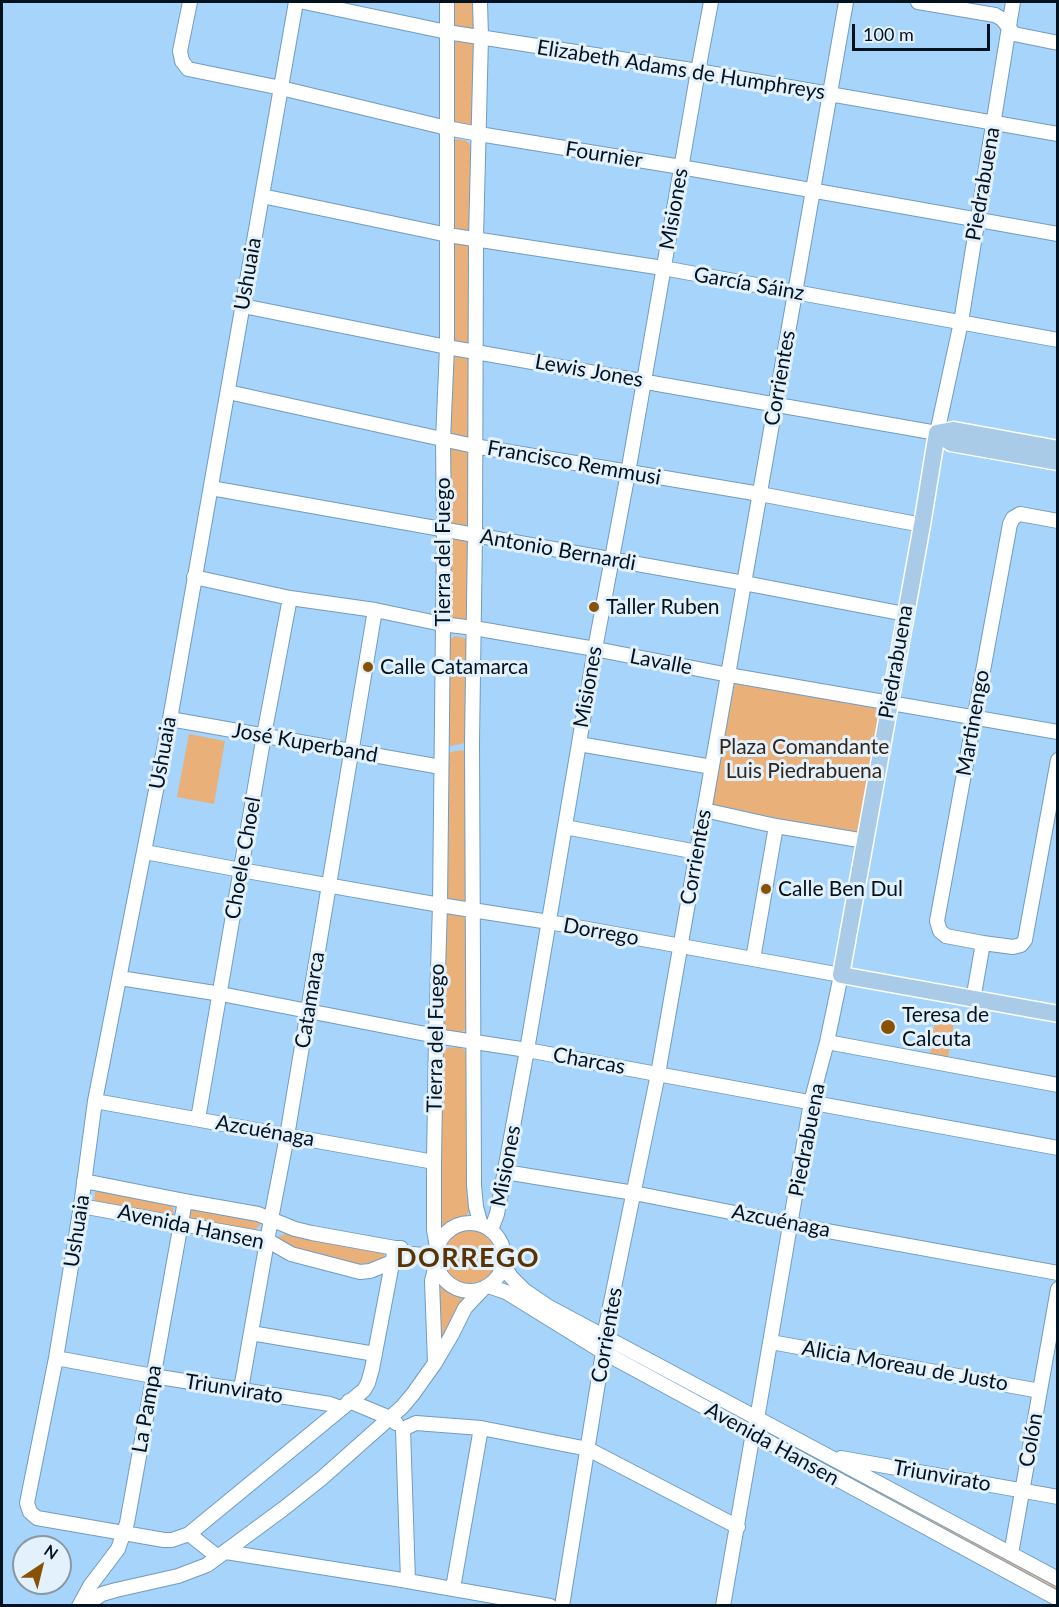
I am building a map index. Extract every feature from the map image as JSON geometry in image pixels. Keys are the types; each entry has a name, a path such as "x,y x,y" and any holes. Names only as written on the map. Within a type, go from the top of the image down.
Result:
{"main road":[{"name":"Lewis Jones","path":"937,433 954,430 1058,448"},
{"name":"Lewis Jones","path":"937,433 951,443 1058,462"},
{"name":"Piedrabuena","path":"841,975 937,433"},
{"name":"Dorrego","path":"841,975 1058,1014"}],"street":[{"name":"Fournier","path":"190,2 180,51 182,60 188,69 280,87 447,128 1058,234"},
{"name":"Ushuaia","path":"124,1534 37,1518 30,1512 27,1503 56,1358 96,1101 170,719 296,2"},
{"name":"Elizabeth Adams de Humphreys","path":"304,2 481,38 698,71 1058,135"},
{"name":"Tierra del Fuego","path":"435,1363 432,1281 436,1255 434,1162 440,905 443,440 447,347 447,2"},
{"name":"Tierra del Fuego","path":"480,2 474,446 472,910 474,1185 476,1207 486,1228"},
{"name":"Misiones","path":"486,1228 497,1214 505,1172 595,649 711,2"},
{"name":"Corrientes","path":"562,1605 604,1336 658,1074 846,2"},
{"path":"918,2 995,15 1014,34 1058,43"},
{"name":"Piedrabuena","path":"937,433 961,322 1013,2"},
{"name":"García Sáinz","path":"262,196 448,235 663,268 1058,340"},
{"name":"Lewis Jones","path":"243,306 447,347 937,433"},
{"name":"Francisco Remmusi","path":"228,392 474,446 760,494 922,525"},
{"name":"Antonio Bernardi","path":"211,488 905,614"},
{"name":"Martinengo","path":"983,943 946,936 940,931 937,921 1010,524 1013,518 1020,514 1058,521"},
{"name":"Lavalle","path":"194,577 290,597 375,610 442,624 1058,732"},
{"name":"Choele Choel","path":"198,1119 290,597"},
{"name":"Catamarca","path":"241,1389 288,1136 375,610"},
{"name":"José Kuperband","path":"170,719 441,767"},
{"path":"579,744 712,767"},
{"path":"973,1000 983,943 1013,947 1021,945 1025,940 1058,760"},
{"path":"704,810 776,826 865,841"},
{"path":"753,959 776,826"},
{"path":"565,827 697,852"},
{"name":"Dorrego","path":"145,852 841,975"},
{"name":"Piedrabuena","path":"723,1605 771,1342 811,1102 828,1042 841,975"},
{"name":"Charcas","path":"120,978 221,994 436,1036 527,1050 1058,1148"},
{"path":"828,1042 1058,1085"},
{"name":"Azcuénaga","path":"96,1101 434,1162"},
{"name":"Azcuénaga","path":"505,1172 634,1193 1058,1273"},
{"name":"Avenida Hansen","path":"84,1181 258,1214 296,1229 394,1255 436,1255"},
{"name":"La Pampa","path":"79,1605 90,1586 118,1549 124,1534 185,1201"},
{"name":"Avenida Hansen","path":"81,1206 267,1240 291,1254 360,1272 370,1271 394,1255"},
{"path":"84,1605 102,1594 190,1572 207,1565 322,1478 414,1394 435,1363 465,1308 495,1281 503,1264 502,1246 497,1237 486,1228 472,1223 454,1227 441,1239 436,1255 439,1273 453,1287 463,1291 486,1287"},
{"path":"124,1534 172,1540 189,1534 364,1390 375,1354 394,1255"},
{"name":"Avenida Hansen","path":"503,1264 524,1290 549,1307 1058,1579"},
{"name":"Avenida Hansen","path":"486,1287 506,1292 603,1352 1058,1599"},
{"name":"Colón","path":"1011,1554 1058,1289"},
{"path":"251,1333 375,1354"},
{"name":"Alicia Moreau de Justo","path":"771,1342 1040,1391"},
{"name":"Triunvirato","path":"56,1358 153,1376 345,1405 390,1418 403,1429"},
{"path":"408,1581 403,1429 416,1422 481,1428 588,1449 738,1527"},
{"path":"453,1588 481,1428"},
{"name":"Triunvirato","path":"827,1455 1058,1497"},
{"path":"189,1534 222,1555 408,1581 549,1605"}],"green space":[{"path":"454,2 475,2 475,25 471,31 454,26"},
{"path":"455,38 475,42 474,129 455,125 452,121 453,41"},
{"path":"457,139 467,141 473,150 471,227 466,233 452,229 452,142"},
{"path":"462,239 471,246 470,342 467,344 458,344 450,336 451,242"},
{"path":"453,356 470,358 470,441 451,436 449,431 451,358"},
{"path":"449,447 468,452 469,531 450,530"},
{"path":"455,538 466,541 469,545 468,622 449,622 449,543"},
{"path":"456,636 467,639 469,642 467,739 464,743 452,746 447,745 447,643"},
{"name":"Plaza Comandante Luis Piedrabuena","path":"735,682 883,710 859,834 711,805"},
{"path":"189,734 225,741 214,804 177,797"},
{"path":"460,750 467,755 466,901 464,906 458,907 447,899 444,754"},
{"path":"450,913 467,920 467,1023 466,1029 456,1034 444,1030 441,1025 446,915"},
{"path":"935,1019 954,1022 948,1057 930,1054"},
{"path":"459,1047 467,1054 467,1193 470,1210 465,1218 439,1231 443,1052 447,1048"},
{"path":"100,1190 168,1203 173,1208 173,1217 94,1202 95,1192"},
{"path":"192,1208 259,1221 260,1225 256,1229 248,1230 191,1219 189,1214"},
{"path":"469,1228 480,1230 490,1236 496,1246 498,1257 496,1268 490,1278 480,1284 469,1286 458,1284 448,1278 442,1268 440,1257 442,1246 448,1236 458,1230"},
{"path":"294,1233 306,1239 378,1249 384,1253 384,1258 359,1264 308,1254 278,1242 278,1237"},
{"path":"437,1274 458,1292 474,1294 435,1356"},
{"path":"765,1429 1057,1584 1057,1595 764,1435"}],"place":[{"name":"Taller Ruben","path":"594,607"},
{"name":"Calle Catamarca","path":"368,667"},
{"name":"Calle Ben Dul","path":"766,889"},
{"name":"Teresa de Calcuta","path":"888,1027"}],"district":[{"name":"DORREGO","path":"468,1258"}]}
